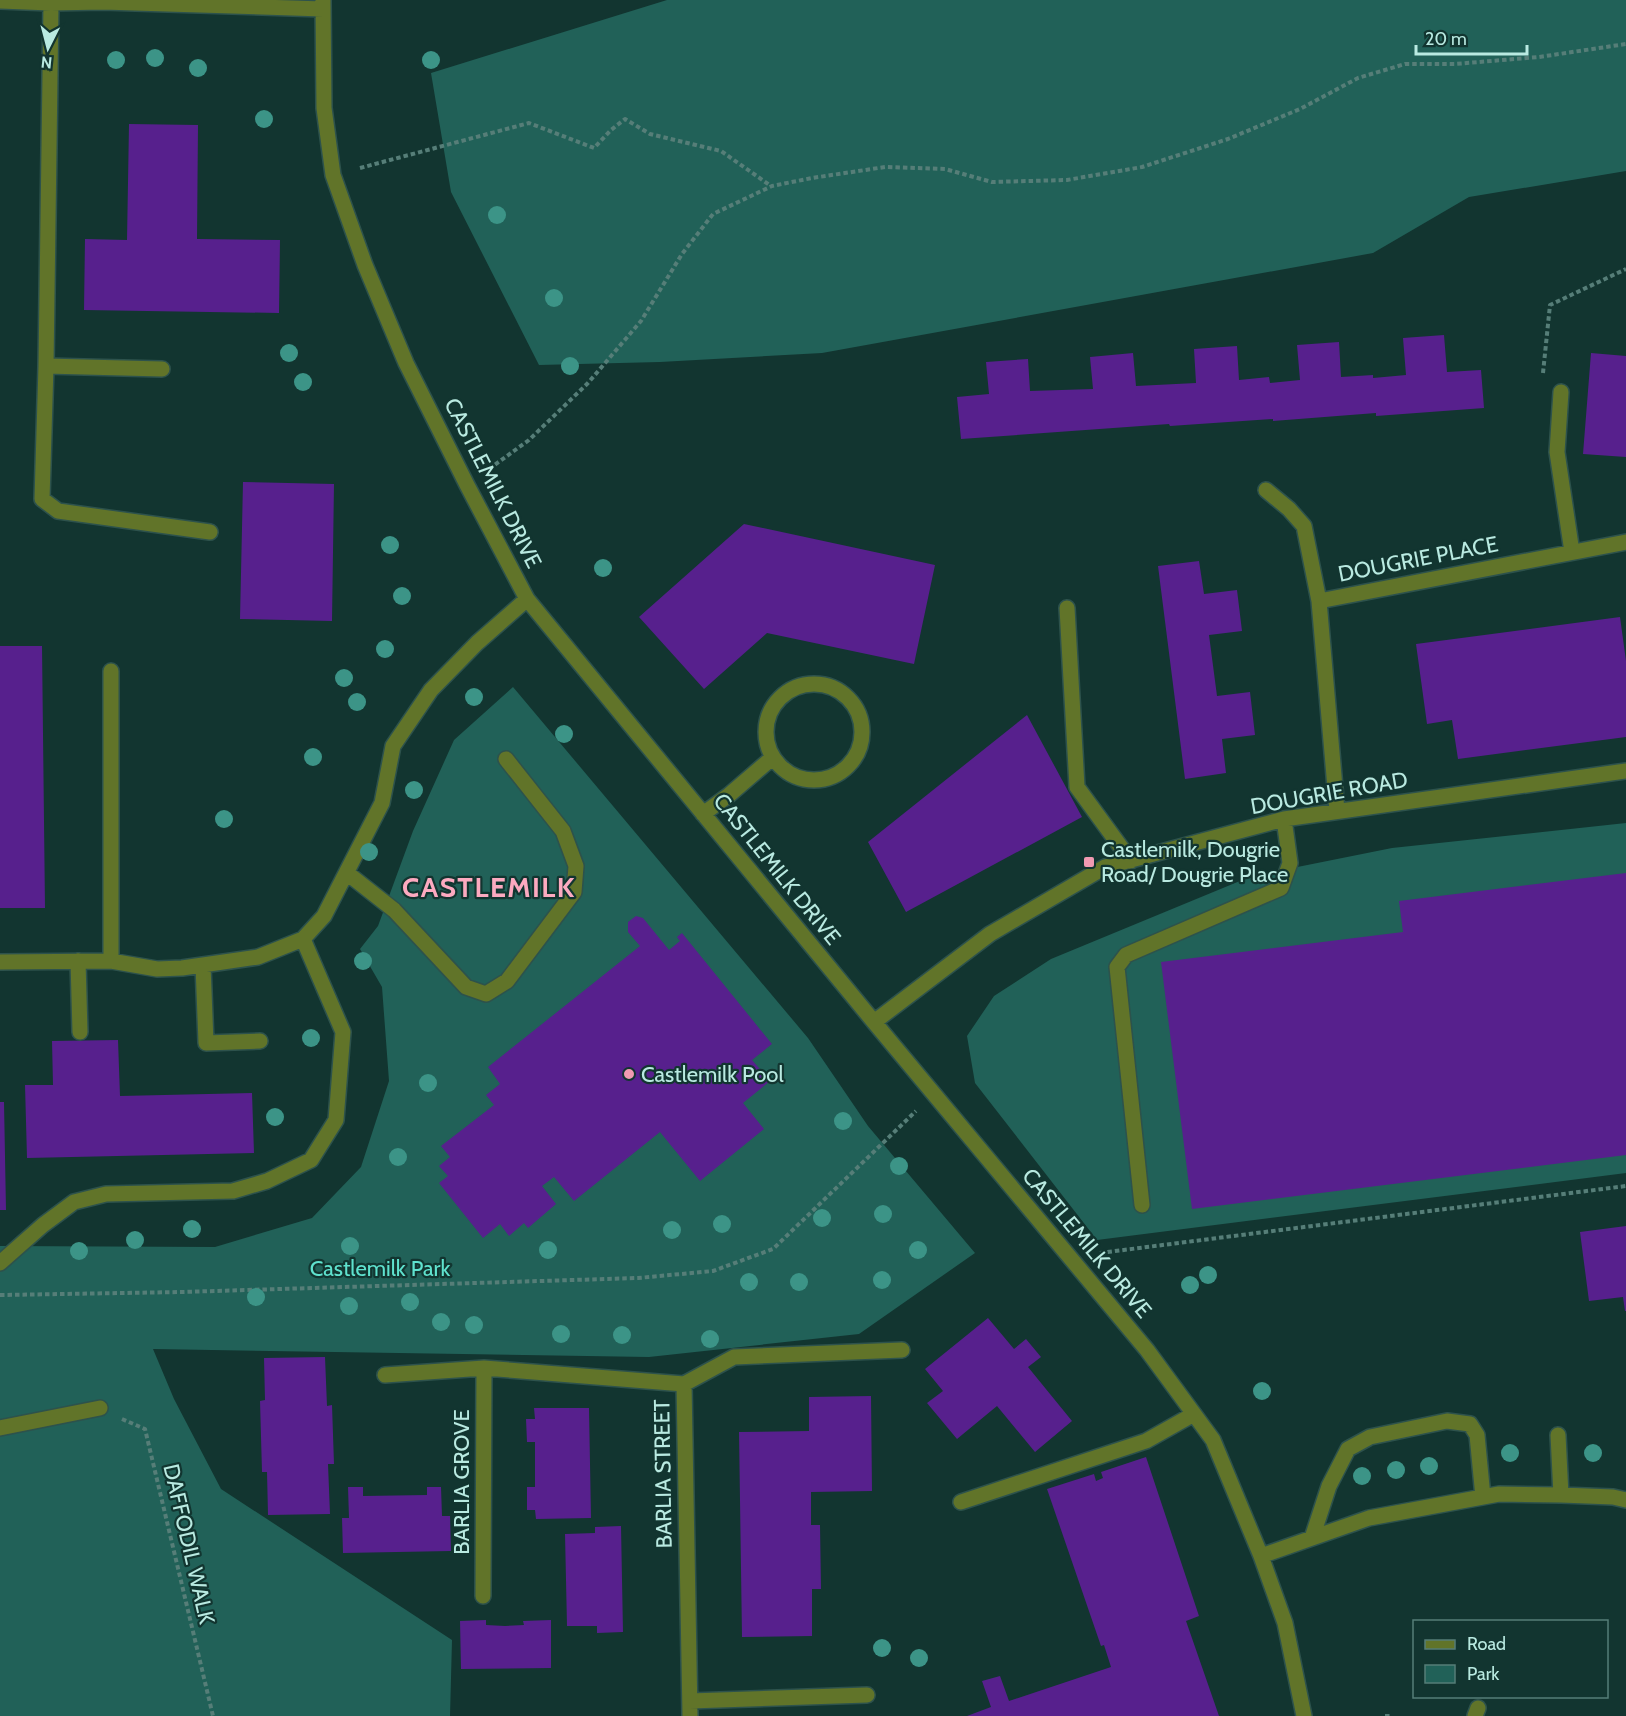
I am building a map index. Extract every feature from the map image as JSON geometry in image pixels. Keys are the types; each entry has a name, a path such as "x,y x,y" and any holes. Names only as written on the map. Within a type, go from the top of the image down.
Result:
{"street":[{"path":"0,1 323,4"},
{"path":"51,3 42,499 58,511 210,532"},
{"name":"CASTLEMILK DRIVE","path":"323,4 324,108 333,175 364,265 406,363 527,599 933,1094 1147,1350 1213,1440 1261,1556 1285,1623 1304,1716"},
{"path":"46,366 162,369"},
{"path":"1561,392 1557,452 1572,552"},
{"path":"1266,490 1289,509 1304,526 1319,601"},
{"name":"DOUGRIE PLACE","path":"1337,811 1319,601 1626,542"},
{"path":"0,962 111,961 158,969 258,957 303,939 324,916 382,803 393,746 432,690 477,643 527,599"},
{"path":"1066,608 1077,787 1131,861"},
{"path":"111,671 111,961"},
{"path":"812,684 837,689 855,707 862,731 856,755 839,774 815,781 790,775 772,758 765,733 771,709 788,690 812,684"},
{"path":"703,814 772,758"},
{"path":"347,873 394,910 466,987 486,994 507,981 574,892 576,866 563,831 506,759"},
{"name":"DOUGRIE ROAD","path":"874,1022 990,933 1105,867 1284,819 1623,774"},
{"path":"1142,1205 1117,967 1126,955 1145,945 1281,888 1290,863 1284,819"},
{"path":"0,1263 43,1225 74,1202 106,1194 233,1191 267,1181 311,1160 336,1120 343,1032 303,939"},
{"path":"78,961 80,1032"},
{"path":"203,965 206,1043 260,1041"},
{"name":"BARLIA STREET","path":"690,1708 684,1384 734,1357 902,1350"},
{"path":"385,1375 484,1368 684,1384"},
{"name":"BARLIA GROVE","path":"483,1596 484,1368"},
{"path":"0,1428 100,1408"},
{"path":"961,1502 1146,1441 1194,1414"},
{"path":"1312,1538 1329,1486 1348,1449 1370,1437 1448,1421 1470,1424 1477,1435 1483,1497"},
{"path":"1558,1435 1561,1495"},
{"path":"1261,1556 1369,1518 1499,1494 1613,1497 1626,1500"},
{"path":"690,1708 867,1695"}],"path":[{"path":"467,485 529,440 588,383 641,321 682,254 713,214 772,186 885,166 945,169 992,182 1067,180 1142,167 1217,142 1300,109 1358,78 1405,64 1455,64 1539,57 1626,44"},
{"path":"333,175 529,123 594,148 625,119 650,134 721,151 772,186"},
{"path":"0,1295 194,1292 638,1278 713,1271 773,1249 933,1094"},
{"path":"1070,1257 1626,1186"},
{"name":"DAFFODIL WALK","path":"100,1408 145,1429 213,1716"},
{"path":"1386,1716 1392,1716"}],"green space":[{"path":"667,0 1626,0 1626,171 1469,197 1373,253 822,353 660,362 539,365 451,192 431,73"},
{"name":"Castlemilk Park","path":"513,687 808,1038 868,1126 975,1253 859,1334 649,1357 153,1349 174,1399 221,1489 452,1640 450,1716 0,1716 0,1246 215,1247 312,1218 361,1167 389,1081 382,987 360,949 378,926 413,831 454,740"},
{"path":"1626,823 1626,1173 1097,1240 975,1083 967,1036 994,996 1051,959 1252,876 1392,848"}],"building":[{"path":"129,124 198,125 197,239 280,240 279,313 84,310 85,239 127,240"},
{"path":"1444,335 1447,372 1481,370 1484,408 1376,416 1376,413 1273,421 1273,419 1170,426 1169,424 961,439 957,397 989,394 986,362 1028,359 1030,391 1093,389 1090,357 1133,353 1136,386 1196,383 1194,349 1237,346 1239,380 1269,377 1270,383 1300,380 1297,345 1339,342 1341,377 1373,375 1373,378 1406,375 1403,338"},
{"path":"1591,353 1626,356 1626,457 1583,454"},
{"path":"243,482 334,484 332,621 240,619"},
{"path":"744,524 935,565 914,664 767,633 704,689 639,617"},
{"path":"1199,561 1204,594 1237,590 1242,631 1209,635 1217,696 1250,692 1255,735 1222,739 1226,773 1185,779 1158,566"},
{"path":"1620,617 1626,661 1626,737 1458,759 1452,720 1427,724 1416,644"},
{"path":"0,646 42,646 45,908 0,908"},
{"path":"1027,715 1082,817 906,912 868,842"},
{"path":"1626,873 1626,1155 1192,1209 1161,962 1403,932 1399,901"},
{"name":"Castlemilk Pool","path":"636,916 643,918 669,950 680,941 677,937 682,933 772,1044 752,1060 770,1081 743,1103 764,1129 700,1181 660,1132 574,1201 554,1177 542,1186 556,1204 528,1228 524,1223 509,1236 500,1224 483,1238 439,1183 448,1176 439,1166 450,1157 441,1146 494,1105 486,1095 500,1084 488,1067 640,946 628,932 628,922"},
{"path":"118,1040 120,1096 252,1093 254,1153 27,1158 25,1085 53,1085 52,1041"},
{"path":"0,1102 4,1102 6,1210 0,1210"},
{"path":"1626,1226 1625,1311 1623,1297 1589,1301 1580,1232"},
{"path":"988,1318 1014,1349 1026,1339 1041,1357 1028,1367 1072,1421 1035,1452 997,1406 957,1439 927,1403 943,1391 925,1369"},
{"path":"325,1357 327,1406 332,1405 334,1464 328,1464 330,1514 268,1515 267,1472 262,1472 260,1401 265,1400 264,1358"},
{"path":"871,1396 872,1491 811,1492 811,1525 820,1525 821,1589 812,1589 812,1636 742,1637 739,1432 809,1431 809,1397"},
{"path":"534,1408 589,1408 591,1518 536,1519 535,1510 527,1510 527,1487 535,1487 535,1442 527,1442 526,1419 535,1419"},
{"path":"1146,1457 1199,1616 1186,1621 1219,1716 967,1716 991,1707 982,1681 1000,1676 1009,1701 1111,1667 1104,1645 1101,1646 1047,1489 1094,1474 1096,1481 1103,1478 1101,1472"},
{"path":"348,1487 363,1487 363,1496 427,1495 427,1487 441,1487 442,1516 450,1516 451,1551 343,1553 342,1518 349,1518"},
{"path":"621,1526 623,1632 597,1633 597,1626 567,1626 565,1534 595,1533 595,1527"},
{"path":"486,1620 486,1625 505,1626 524,1625 523,1621 551,1620 551,1668 461,1669 460,1621"}],"place":[{"name":"Castlemilk, Dougrie Road/ Dougrie Place","path":"1089,862"},
{"name":"Castlemilk Pool","path":"629,1074"}],"district":[{"name":"CASTLEMILK","path":"489,887"}]}
